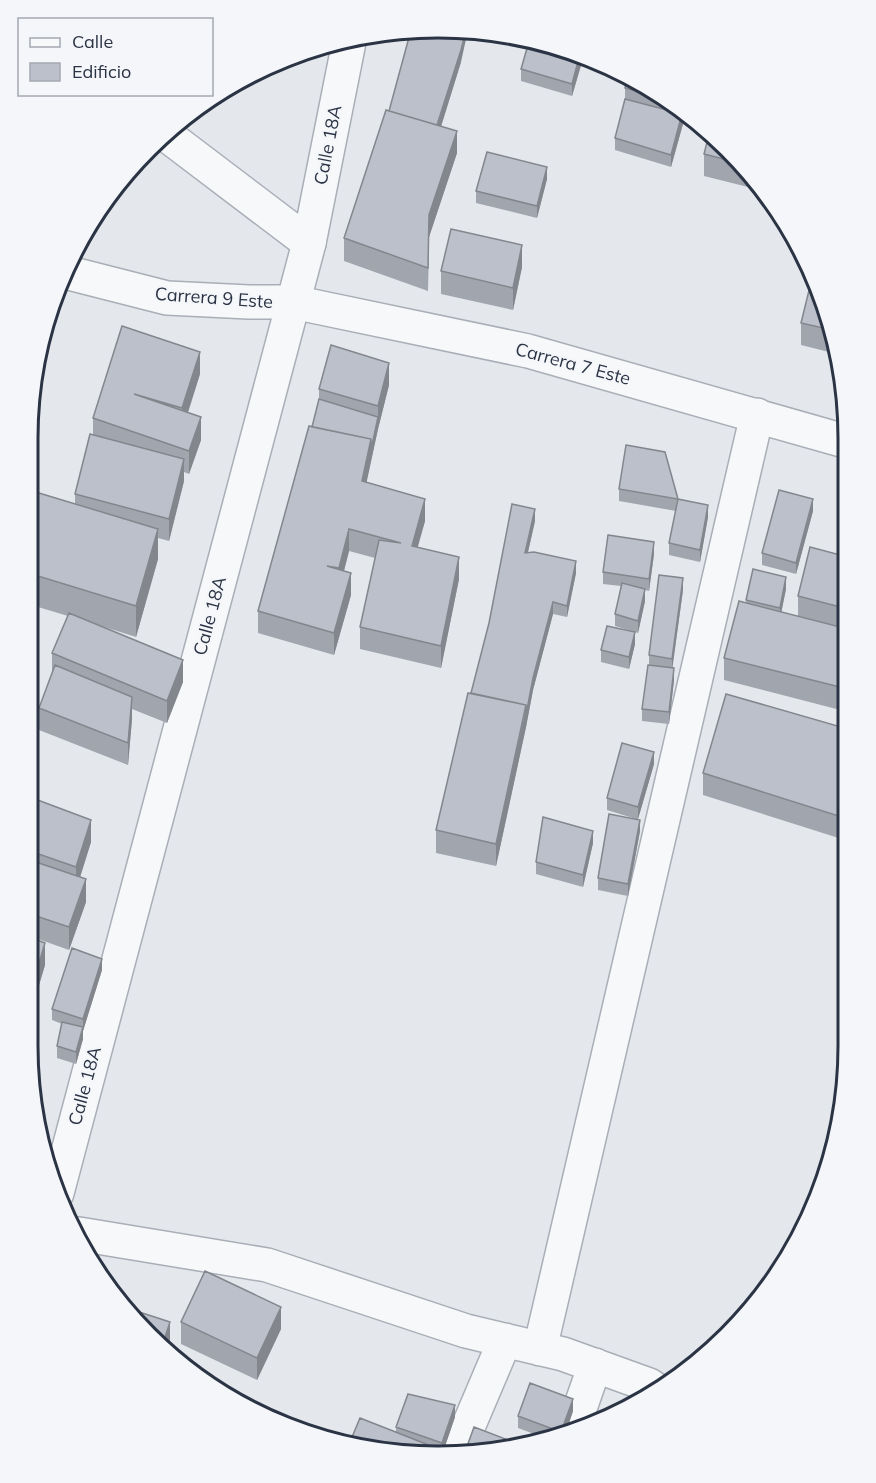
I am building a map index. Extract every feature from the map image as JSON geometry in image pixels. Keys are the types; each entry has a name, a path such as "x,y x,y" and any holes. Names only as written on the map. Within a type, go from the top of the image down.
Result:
{"street":[{"name":"Calle 18A","path":"61,1179 309,243 348,48"},
{"path":"172,139 309,243"},
{"name":"Carrera 9 Este","path":"73,274 167,298 293,302"},
{"name":"Carrera 7 Este","path":"293,302 528,351 838,439"},
{"path":"540,1348 757,415"},
{"path":"86,1235 267,1264 466,1331 540,1348 650,1385"},
{"path":"460,1445 505,1340"},
{"path":"576,1421 595,1365"}],"building":[{"path":"409,38 464,38 437,125 389,111"},
{"path":"527,48 578,63 572,84 521,69"},
{"path":"626,85 639,92 625,88"},
{"path":"625,99 669,110 681,119 671,155 615,138"},
{"path":"386,110 457,131 429,215 428,268 344,238"},
{"path":"707,142 725,159 704,154"},
{"path":"487,152 547,167 537,206 476,191"},
{"path":"451,229 522,245 513,288 441,271"},
{"path":"809,289 823,328 801,323"},
{"path":"122,326 200,352 182,408 134,394 201,417 189,451 93,418"},
{"path":"331,345 389,363 378,406 319,389"},
{"path":"319,399 378,417 371,450 371,439 312,427"},
{"path":"309,426 371,439 362,481 425,499 412,546 459,557 441,646 360,627 379,540 401,543 349,529 339,568 327,566 351,573 334,633 258,611"},
{"path":"90,434 184,459 169,519 75,494"},
{"path":"626,445 665,452 678,499 619,489"},
{"path":"779,490 813,499 796,563 762,553"},
{"path":"38,493 158,529 136,606 38,576"},
{"path":"678,499 708,505 700,550 669,543"},
{"path":"512,504 535,509 525,553 534,552 576,561 567,606 553,602 526,715 526,705 471,693 489,623"},
{"path":"608,535 654,542 649,579 603,572"},
{"path":"810,547 838,554 838,606 798,596"},
{"path":"753,569 786,577 780,608 746,600"},
{"path":"659,575 683,578 672,659 649,655"},
{"path":"622,583 645,589 638,621 615,614"},
{"path":"739,601 838,626 838,686 724,658"},
{"path":"69,613 183,660 167,701 52,653"},
{"path":"607,626 635,632 629,657 601,650"},
{"path":"55,665 132,697 128,743 39,708"},
{"path":"648,665 674,668 669,712 642,709"},
{"path":"468,693 526,705 496,844 436,830"},
{"path":"726,694 838,726 838,816 703,773"},
{"path":"622,743 654,752 638,807 607,798"},
{"path":"38,800 91,820 76,867 38,854"},
{"path":"609,814 640,820 628,884 598,878"},
{"path":"543,817 593,831 583,875 536,862"},
{"path":"38,863 86,879 69,927 38,917"},
{"path":"38,940 45,943 38,966"},
{"path":"72,948 102,959 83,1019 52,1009"},
{"path":"62,1022 83,1027 76,1052 57,1046"},
{"path":"205,1271 281,1307 257,1358 181,1322"},
{"path":"140,1312 170,1322 165,1337"},
{"path":"530,1383 573,1399 564,1425 552,1429 518,1416"},
{"path":"408,1394 455,1405 442,1443 396,1427"},
{"path":"360,1418 426,1444 412,1445 352,1436"},
{"path":"474,1427 507,1439 490,1442 468,1445"}]}
